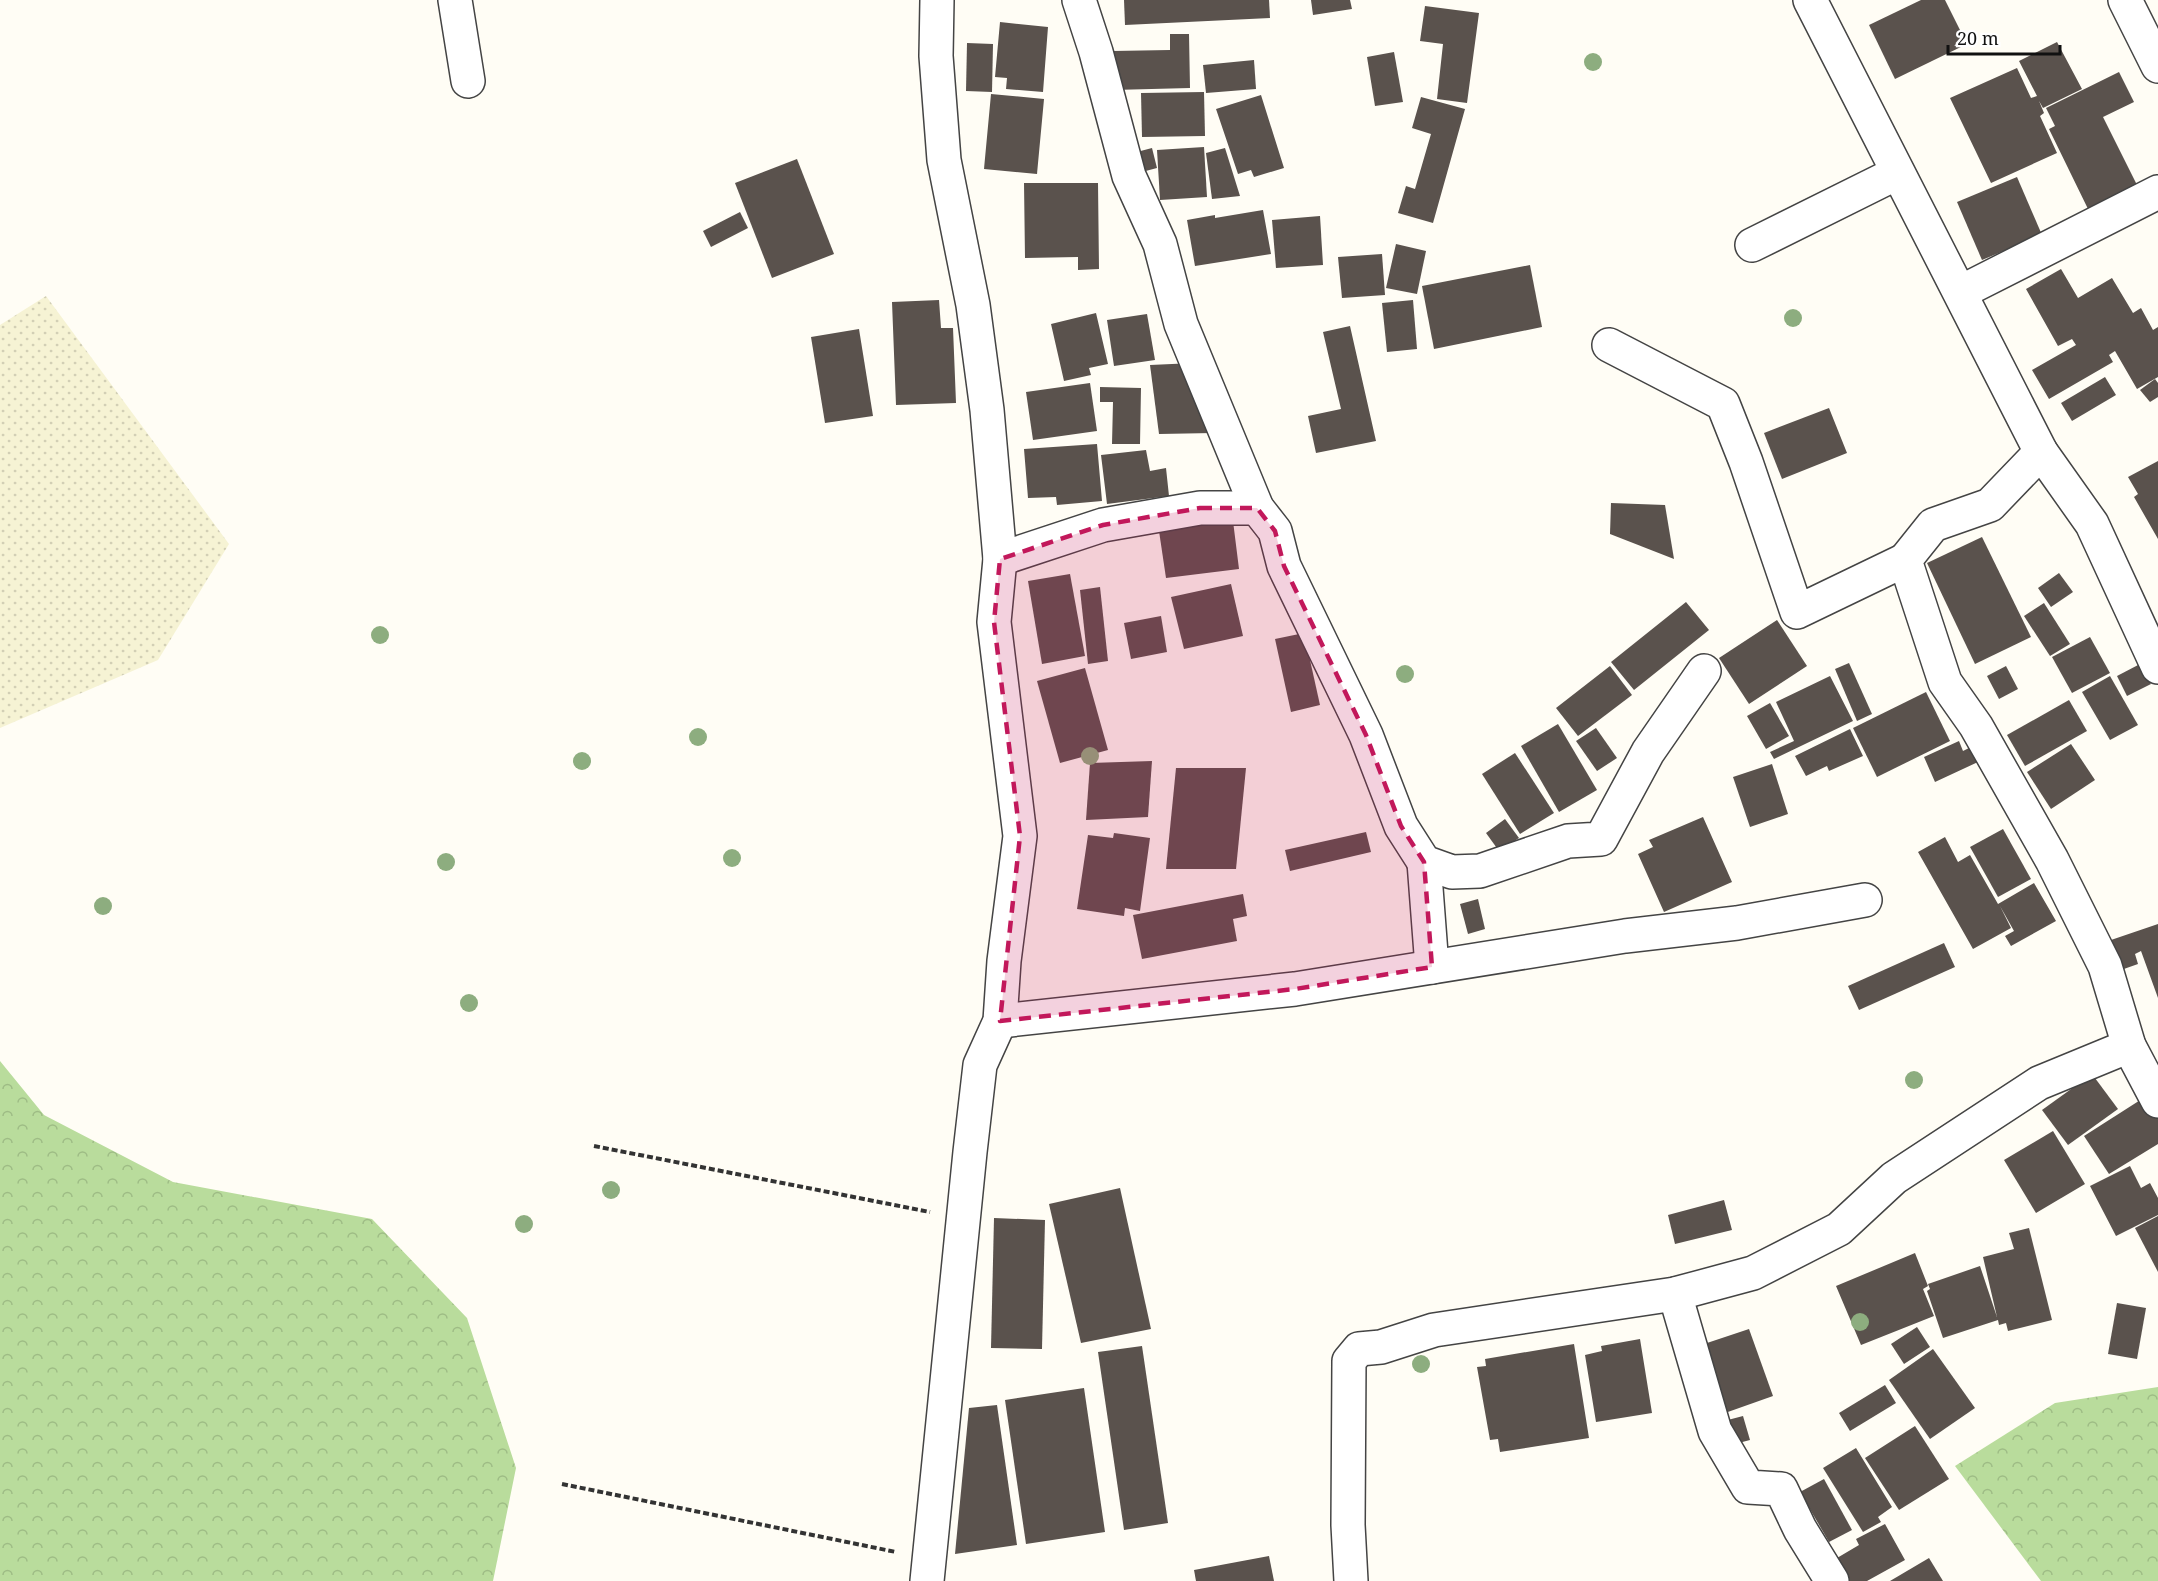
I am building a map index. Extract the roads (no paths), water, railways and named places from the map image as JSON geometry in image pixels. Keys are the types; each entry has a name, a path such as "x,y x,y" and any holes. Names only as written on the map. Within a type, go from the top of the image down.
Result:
{"street":[{"path":"455,0 468,81"},
{"path":"928,1570 963,1218 981,1065 1000,1021 1004,961 1020,836 994,622 1000,559 987,410 973,305 944,160 936,56 937,0"},
{"path":"1079,0 1096,52 1129,176 1160,244 1181,324 1257,508 1275,531 1284,566 1366,735 1401,826 1424,862 1432,967"},
{"path":"1810,0 2041,452 2091,524 2158,667"},
{"path":"2125,0 2158,66"},
{"path":"1752,244 1897,173"},
{"path":"1961,292 2158,192"},
{"path":"1609,345 1723,404 1746,462 1797,612 1905,560 1933,525 1990,505 2041,452"},
{"path":"1000,559 1104,525 1200,508 1257,508"},
{"path":"1905,560 1945,682 1976,726 2034,829 2105,966 2129,1046 2158,1101"},
{"path":"1424,862 1452,872 1479,871 1568,841 1601,839 1648,752 1704,671"},
{"path":"1000,1021 1296,989 1625,936 1737,923 1865,900"},
{"path":"1352,1581 1348,1525 1349,1361 1359,1349 1381,1347 1434,1330 1675,1294 1753,1273 1839,1229 1894,1178 2039,1083 2129,1046"},
{"path":"1675,1294 1715,1431 1748,1487 1781,1489 1800,1528 1832,1581"}]}
